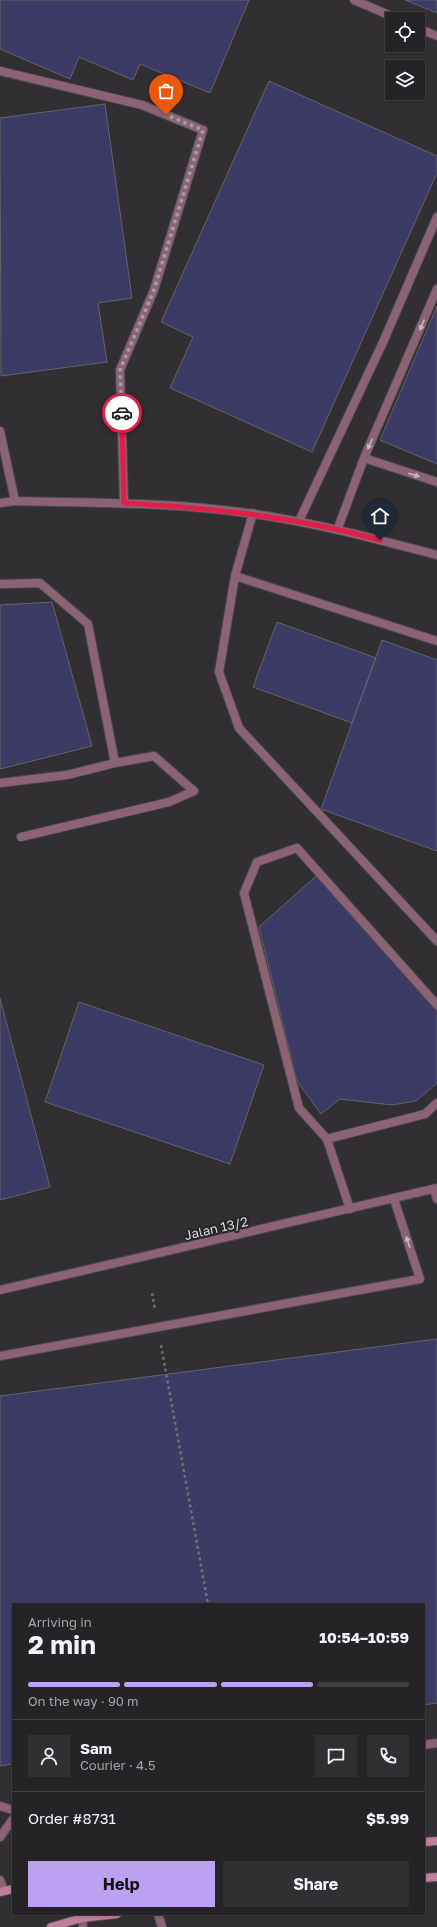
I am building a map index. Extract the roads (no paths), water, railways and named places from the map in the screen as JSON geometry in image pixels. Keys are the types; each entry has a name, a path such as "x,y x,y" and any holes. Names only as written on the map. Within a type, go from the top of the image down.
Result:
{"main road":[{"path":"425,1842 437,1840"},
{"path":"425,1878 437,1877"},
{"path":"2,1892 12,1889"},
{"path":"51,1927 82,1923 114,1915"}],"street":[{"path":"354,0 385,13"},
{"path":"425,31 437,36"},
{"path":"0,71 142,106 203,130 154,290 120,370 124,503"},
{"path":"299,521 384,340 437,217"},
{"path":"338,528 364,458 437,289"},
{"path":"0,431 15,501"},
{"path":"364,458 437,482"},
{"path":"0,503 15,501 124,503 184,506 253,513 338,528 437,555"},
{"path":"253,513 235,576 219,672 238,728 437,941"},
{"path":"235,576 437,641"},
{"path":"0,584 40,583 88,624 115,763"},
{"path":"0,783 67,775 115,763 154,756 194,791 169,802 21,837"},
{"path":"350,1209 327,1139 299,1108 269,984 244,893 257,862 297,848 437,1005"},
{"path":"327,1139 425,1114 437,1104"},
{"path":"435,1188 437,1199"},
{"name":"Jalan 13/2","path":"0,1290 394,1199 435,1188"},
{"path":"0,1356 420,1279 394,1199"},
{"path":"425,1745 437,1743"},
{"path":"0,1806 12,1810"},
{"path":"0,1837 12,1820"},
{"path":"0,1880 2,1892"},
{"path":"158,1915 162,1927"}]}
